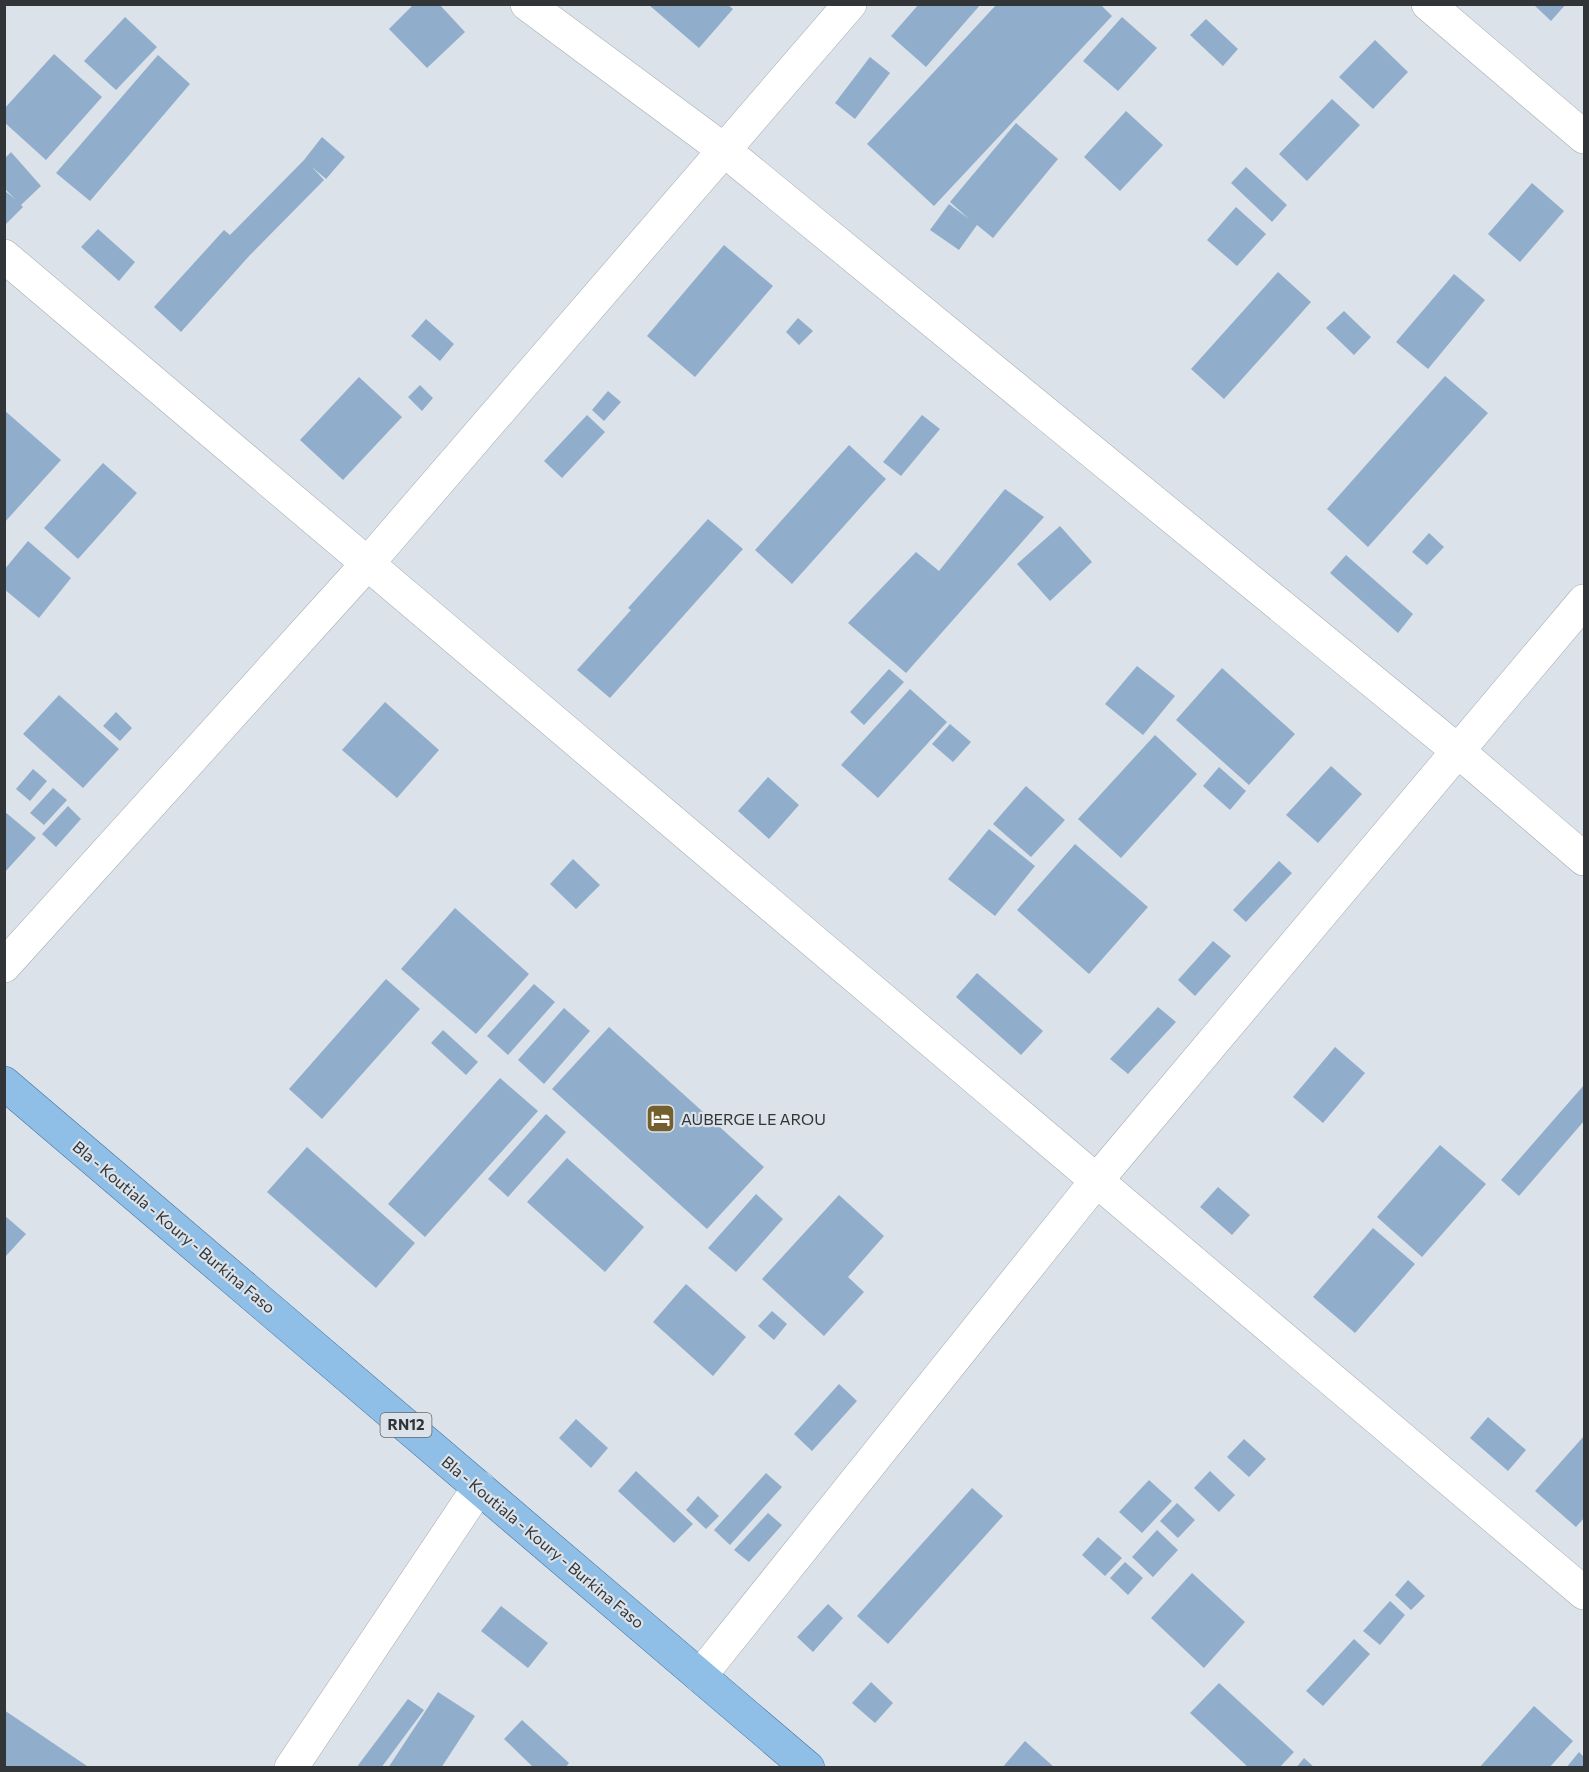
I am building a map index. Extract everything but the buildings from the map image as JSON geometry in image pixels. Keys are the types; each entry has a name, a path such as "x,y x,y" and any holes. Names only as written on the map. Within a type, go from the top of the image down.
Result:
{"main road":[{"name":"Bla - Koutiala - Koury - Burkina Faso","path":"4,1083 808,1767"}],"street":[{"path":"527,4 724,150 1458,751 1584,859"},
{"path":"4,966 368,563 850,4"},
{"path":"1428,4 1584,137"},
{"path":"4,256 1584,1593"},
{"path":"700,1676 1097,1180 1584,601"},
{"path":"291,1767 479,1487"}],"place":[{"name":"AUBERGE LE AROU","path":"660,1119"}]}
